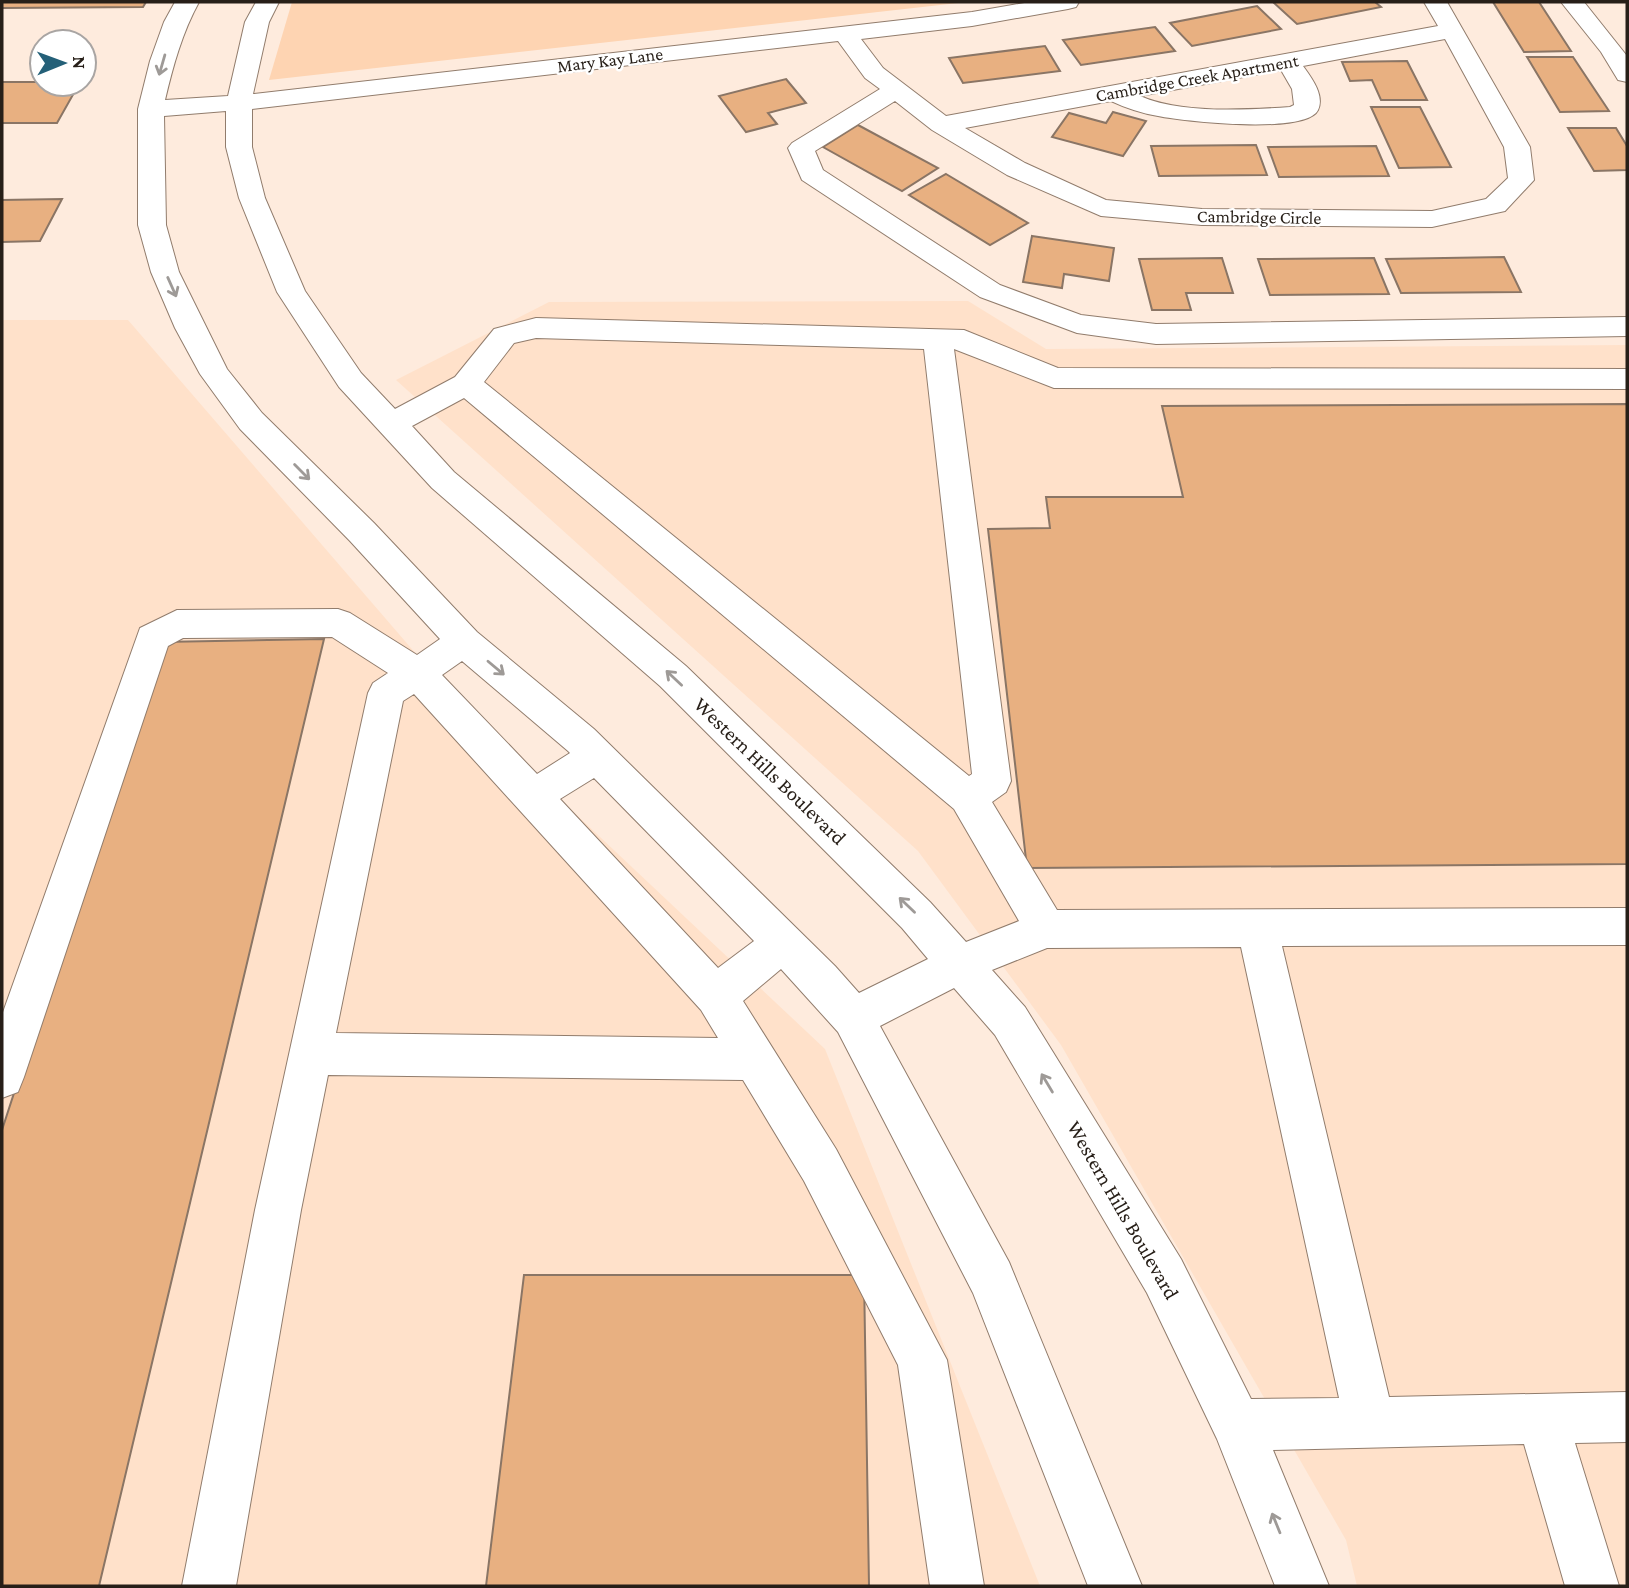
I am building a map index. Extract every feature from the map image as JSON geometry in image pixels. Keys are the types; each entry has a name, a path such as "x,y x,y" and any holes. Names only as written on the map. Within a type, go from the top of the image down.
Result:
{"street":[{"path":"187,2 176,22 162,61 151,109 149,172 152,225 165,272 190,328 215,374 251,421 362,532 464,642 597,756 783,943 853,1018 992,1279 1115,1586"},
{"name":"Western Hills Boulevard","path":"267,2 257,22 239,103 239,147 251,198 291,292 350,380 443,480 673,676 916,915 1010,1021 1164,1276 1237,1425 1302,1586"},
{"name":"Mary Kay Lane","path":"151,109 239,103 972,19 1068,2"},
{"name":"Cambridge Circle","path":"844,33 874,73 941,125 1016,169 1101,208 1202,217 1432,219 1495,205 1521,180 1517,147 1436,2"},
{"path":"1572,2 1611,49 1627,75"},
{"name":"Cambridge Creek Apartment","path":"941,125 1452,31"},
{"path":"1115,93 1133,103 1167,110 1278,116 1294,114 1306,109 1308,100 1305,88 1287,61"},
{"path":"896,90 801,148 811,174 990,291 1077,324 1156,334 1627,327"},
{"path":"391,424 466,384 504,336 536,328 964,340 1054,377 1627,379"},
{"path":"938,339 992,781 968,797"},
{"path":"466,384 968,797 1046,929"},
{"path":"2,1077 153,638 177,624 338,623 417,673 716,996 820,1165 922,1360 957,1586"},
{"path":"209,1586 278,1210 386,693 464,642"},
{"path":"533,796 597,756"},
{"path":"853,1018 961,963 1046,929 1627,926"},
{"path":"1258,927 1370,1422"},
{"path":"716,996 783,943"},
{"path":"311,1054 755,1059"},
{"path":"1237,1425 1627,1417"},
{"path":"1542,1419 1592,1586"}],"shaded area":[{"path":"292,2 967,2 269,80"},
{"path":"968,301 1046,349 1627,345 1627,1586 1357,1586 1346,1540 1061,1045 918,851 396,380 549,302"},
{"path":"2,320 128,320 461,706 825,1049 1040,1586 2,1586"}],"building":[{"path":"2,2 146,2 143,7 2,8"},
{"path":"1273,2 1375,2 1381,7 1297,24"},
{"path":"1493,2 1539,2 1571,51 1524,52"},
{"path":"1257,6 1281,29 1192,46 1170,23"},
{"path":"1155,27 1175,51 1081,65 1063,40"},
{"path":"1045,46 1060,71 963,83 949,58"},
{"path":"1527,57 1573,57 1609,111 1560,112"},
{"path":"1407,61 1427,100 1381,100 1372,80 1350,81 1342,62"},
{"path":"786,79 806,103 768,113 777,124 746,132 719,96"},
{"path":"2,82 28,82 28,98 71,98 57,123 2,123"},
{"path":"1371,107 1420,107 1451,167 1399,168"},
{"path":"1113,112 1146,121 1123,156 1052,137 1069,113 1106,123"},
{"path":"858,125 938,168 902,191 823,147"},
{"path":"1568,128 1616,128 1627,146 1627,170 1594,171"},
{"path":"1256,145 1267,175 1159,176 1151,146"},
{"path":"1376,146 1389,176 1279,177 1268,147"},
{"path":"946,174 1028,223 990,245 909,195"},
{"path":"62,199 40,241 2,242 2,200"},
{"path":"1032,236 1114,248 1109,281 1064,274 1062,288 1023,282"},
{"path":"1504,257 1521,292 1401,293 1386,259"},
{"path":"1222,258 1233,293 1186,293 1191,310 1152,310 1139,259"},
{"path":"1374,258 1389,294 1270,295 1258,259"},
{"path":"1627,404 1627,864 1027,868 988,529 1050,528 1046,497 1183,497 1162,406"},
{"path":"324,639 99,1586 2,1586 2,1130 161,642"},
{"path":"524,1275 864,1275 869,1586 486,1586"}]}
